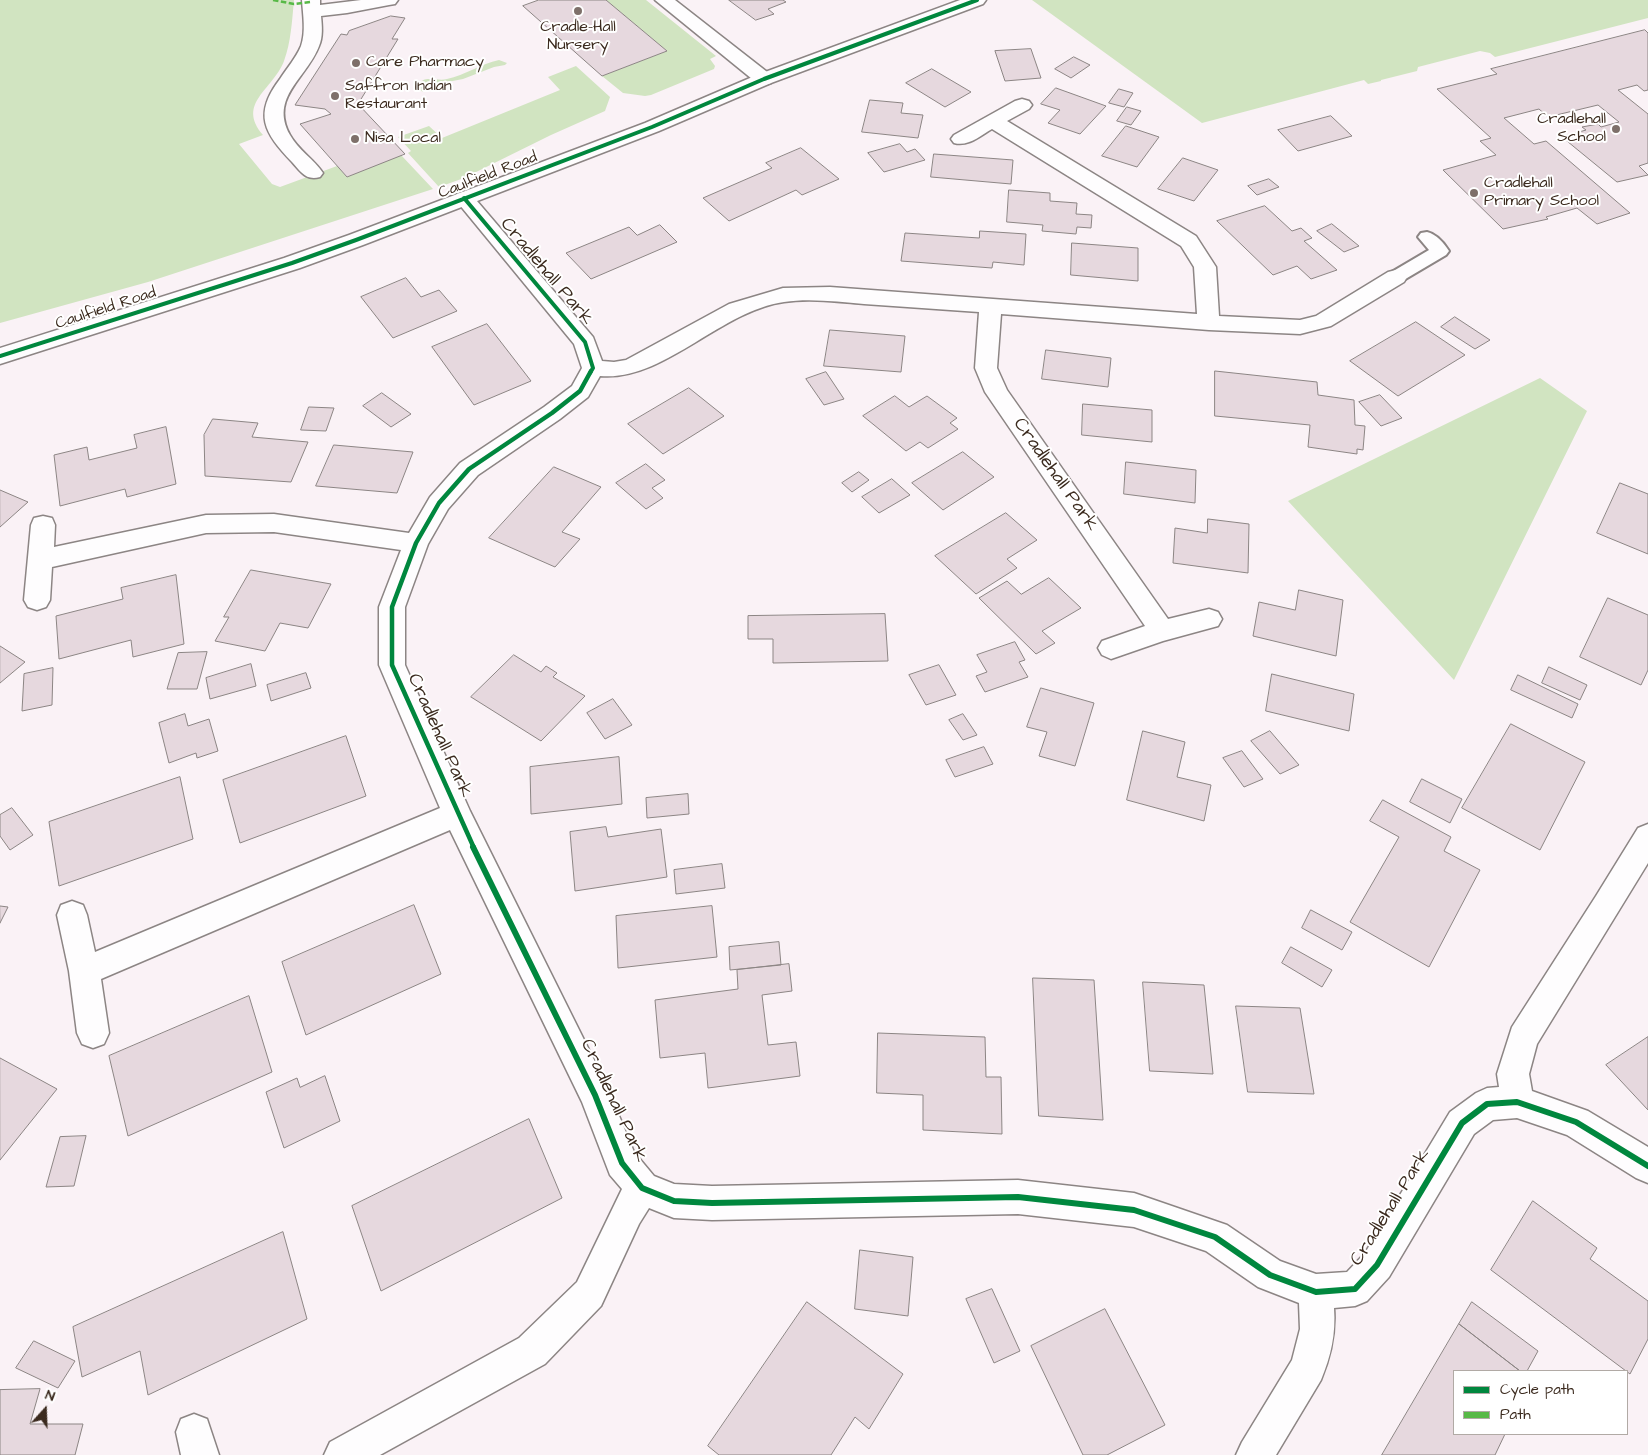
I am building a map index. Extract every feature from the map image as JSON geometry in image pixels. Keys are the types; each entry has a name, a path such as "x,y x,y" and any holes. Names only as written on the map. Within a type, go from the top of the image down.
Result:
{"street":[{"path":"313,173 280,136 272,116 276,98 310,48 313,33 311,6 347,8 389,0"},
{"path":"664,0 764,79"},
{"name":"Caulfield Road","path":"0,356 292,263 652,126 764,79 977,0"},
{"path":"961,139 1022,105"},
{"path":"994,122 1189,241 1205,267 1209,322"},
{"name":"Cradlehall Park","path":"464,198 585,342 592,368 580,391 552,413 469,469 439,503 416,543 392,607 392,665 457,814 595,1095 622,1164 642,1188 674,1201 712,1203 1018,1197 1134,1210 1215,1237 1270,1275 1316,1292 1355,1289 1377,1265 1462,1123 1487,1104 1517,1102 1576,1122 1648,1166"},
{"path":"592,368 614,370 632,367 737,309 783,294 830,294 1274,327 1300,327 1323,321 1396,277"},
{"name":"Cradlehall Park","path":"990,307 986,368 998,392 1162,631"},
{"path":"40,560 206,524 274,523 416,543"},
{"path":"36,600 42,525"},
{"path":"1110,648 1162,631 1209,619"},
{"name":"Cradlehall Park","path":"84,972 457,814"},
{"path":"1517,1102 1513,1074 1523,1038 1607,906 1648,837"},
{"path":"72,915 84,972 93,1032"},
{"name":"Cradlehall Park","path":"343,1455 532,1351 589,1294 627,1212 642,1188"},
{"path":"1255,1455 1308,1367 1318,1329 1316,1292"}],"lane":[{"path":"1396,277 1440,251 1427,236"}],"green space":[{"path":"0,0 294,0 290,39 284,61 255,105 253,114 256,124 263,135 239,144 272,184 280,187 337,166 347,177 401,155 433,189 148,282 0,323"},
{"path":"606,0 646,0 716,56 710,59 715,66 714,69 651,95 623,93 602,76 667,51"},
{"path":"1032,0 1648,0 1648,18 1495,57 1490,53 1480,51 1418,67 1417,71 1381,81 1368,84 1364,80 1202,123"},
{"path":"499,60 507,63 463,79 442,83 423,92 417,88 419,83 426,79 447,79"},
{"path":"576,66 610,97 605,111 464,178 439,187 408,153 411,151 398,137 429,126 442,138 560,90 548,77"},
{"path":"1540,378 1587,411 1454,680 1288,501"}],"building":[{"path":"539,0 606,0 667,51 602,76 523,6"},
{"path":"729,0 783,0 786,2 768,9 774,14 756,20"},
{"path":"391,16 405,18 392,39 398,39 358,104 405,154 347,177 300,124 331,114 325,109 295,105 341,34 347,35 349,31"},
{"name":"Cradlehall School","path":"1645,30 1648,33 1648,90 1644,91 1637,85 1618,90 1648,114 1648,163 1639,166 1648,175 1617,182 1562,137 1586,130 1582,127 1598,124 1601,127 1619,122 1598,105 1548,117 1539,109 1504,118 1534,144 1546,141 1630,213 1597,224 1577,208 1546,217 1548,219 1503,229 1443,170 1496,155 1480,141 1491,138 1437,89 1497,74 1491,69"},
{"path":"1031,49 1041,78 1005,81 995,51"},
{"path":"1074,57 1090,65 1071,78 1055,69"},
{"path":"932,69 971,92 945,107 906,83"},
{"path":"1056,88 1106,106 1080,134 1048,123 1060,110 1041,104"},
{"path":"1119,89 1133,93 1124,107 1109,103"},
{"path":"870,100 903,103 901,113 923,115 918,138 862,132"},
{"path":"1127,107 1141,111 1131,125 1117,121"},
{"path":"1331,116 1352,136 1298,151 1278,130"},
{"path":"1126,126 1159,137 1137,167 1102,156"},
{"path":"900,144 907,152 915,149 925,160 884,172 868,153"},
{"path":"801,148 839,179 802,195 796,190 729,221 703,198 772,168 766,163"},
{"path":"934,154 1013,160 1011,184 931,177"},
{"path":"1183,158 1218,170 1194,201 1158,189"},
{"path":"1269,179 1279,187 1257,195 1248,186"},
{"path":"1009,190 1050,193 1050,201 1077,203 1076,214 1092,215 1091,228 1077,227 1076,234 1042,231 1043,225 1007,222"},
{"path":"1265,206 1292,231 1301,228 1312,238 1304,241 1337,270 1311,279 1297,266 1273,275 1217,221"},
{"path":"1332,224 1359,246 1344,252 1317,231"},
{"path":"660,225 677,242 591,279 566,253 629,227 637,235"},
{"path":"980,231 1026,234 1024,265 993,262 992,268 901,261 905,233 979,238"},
{"path":"1072,243 1138,248 1138,281 1071,275"},
{"path":"406,278 421,297 439,290 457,311 393,338 361,297"},
{"path":"1455,317 1490,340 1475,349 1441,327"},
{"path":"1416,322 1465,355 1398,396 1350,361"},
{"path":"487,324 531,381 474,405 432,347"},
{"path":"830,330 905,336 901,372 824,366"},
{"path":"1046,350 1111,358 1108,387 1042,379"},
{"path":"1215,371 1317,382 1318,395 1354,400 1355,425 1365,426 1363,450 1357,449 1357,454 1308,447 1310,425 1215,416"},
{"path":"826,372 844,399 824,405 806,379"},
{"path":"689,388 724,416 663,454 628,424"},
{"path":"382,393 411,414 391,427 363,406"},
{"path":"1380,395 1402,418 1381,426 1359,402"},
{"path":"895,396 909,407 927,396 957,418 950,423 958,429 928,448 920,442 906,451 863,416"},
{"path":"1083,404 1152,410 1152,442 1082,435"},
{"path":"309,407 334,408 326,431 301,430"},
{"path":"213,419 258,423 252,437 308,442 291,482 205,476 204,435"},
{"path":"166,427 176,484 127,497 125,489 60,506 54,455 87,447 89,460 137,448 134,435"},
{"path":"334,445 413,452 397,493 316,486"},
{"path":"963,452 994,477 943,510 912,483"},
{"path":"1126,462 1196,470 1195,503 1124,494"},
{"path":"646,464 665,480 652,488 663,498 646,509 616,483"},
{"path":"554,467 601,487 562,532 580,539 555,567 489,538"},
{"path":"859,472 869,480 852,492 842,483"},
{"path":"892,479 910,495 879,513 862,497"},
{"path":"1620,483 1648,494 1648,554 1597,533"},
{"path":"0,490 28,502 0,527"},
{"path":"1006,513 1037,540 1007,559 1017,568 976,594 935,556"},
{"path":"1208,519 1249,524 1248,573 1173,563 1175,528 1207,533"},
{"path":"251,570 331,584 308,628 280,623 265,651 215,641 229,617 224,617"},
{"path":"176,575 184,644 133,657 131,640 59,659 56,616 123,599 121,588"},
{"path":"1049,578 1081,608 1042,631 1055,643 1036,654 979,598 1007,581 1021,594"},
{"path":"1299,590 1343,600 1336,656 1253,636 1259,602 1295,610"},
{"path":"1608,598 1648,615 1648,670 1641,685 1580,657"},
{"path":"885,614 888,661 773,663 773,639 748,639 748,616"},
{"path":"1015,642 1025,660 1019,662 1028,677 985,692 976,676 987,672 977,655"},
{"path":"0,646 25,662 0,683"},
{"path":"207,652 197,689 167,689 178,653"},
{"path":"514,655 541,672 546,666 557,673 553,677 585,696 541,741 471,697"},
{"path":"251,664 256,686 210,699 206,678"},
{"path":"939,665 956,695 926,705 909,675"},
{"path":"1549,667 1587,685 1580,700 1542,683"},
{"path":"53,668 52,705 22,711 24,674"},
{"path":"306,673 311,688 271,701 267,685"},
{"path":"1272,674 1354,694 1349,731 1266,711"},
{"path":"1518,675 1578,704 1572,718 1511,690"},
{"path":"1041,688 1094,703 1075,766 1039,756 1047,732 1027,727"},
{"path":"613,699 632,725 605,739 587,713"},
{"path":"185,714 188,726 209,719 218,751 197,758 196,753 169,763 159,723"},
{"path":"963,714 977,735 963,740 949,720"},
{"path":"1511,724 1585,762 1540,850 1462,808"},
{"path":"1143,731 1185,742 1177,777 1211,785 1204,821 1127,800"},
{"path":"1270,731 1299,765 1280,774 1251,741"},
{"path":"346,736 366,796 240,843 223,780"},
{"path":"984,747 993,764 955,777 946,760"},
{"path":"1242,751 1263,779 1244,787 1223,758"},
{"path":"619,757 622,804 531,814 530,767"},
{"path":"180,777 193,839 59,886 49,822"},
{"path":"1422,779 1462,799 1450,823 1410,802"},
{"path":"688,794 689,814 647,818 646,798"},
{"path":"1383,800 1451,837 1444,851 1480,870 1429,967 1350,922 1399,837 1370,821"},
{"path":"12,808 33,835 10,850 0,836 0,815"},
{"path":"606,827 608,837 661,829 667,877 575,891 570,832"},
{"path":"722,864 725,888 676,894 674,870"},
{"path":"414,905 441,974 306,1035 282,962"},
{"path":"0,906 8,907 0,923"},
{"path":"712,906 717,957 618,968 616,916"},
{"path":"1311,910 1352,932 1342,950 1302,928"},
{"path":"779,942 781,965 730,970 729,947"},
{"path":"1291,947 1332,970 1322,987 1282,963"},
{"path":"789,964 792,991 762,995 768,1045 796,1042 800,1076 708,1088 705,1053 660,1058 655,1000 738,989 737,970"},
{"path":"1033,978 1094,980 1103,1120 1039,1116"},
{"path":"1143,982 1204,985 1213,1074 1150,1071"},
{"path":"249,996 272,1072 128,1136 109,1056"},
{"path":"1236,1006 1300,1008 1314,1094 1248,1092"},
{"path":"878,1033 985,1037 986,1077 1001,1077 1002,1134 923,1130 923,1095 877,1093"},
{"path":"1648,1037 1648,1110 1606,1065"},
{"path":"0,1058 57,1089 0,1160"},
{"path":"325,1076 340,1121 284,1148 266,1092 297,1078 300,1087"},
{"path":"529,1119 562,1198 381,1291 352,1206"},
{"path":"86,1136 74,1186 46,1187 60,1137"},
{"path":"1533,1201 1597,1248 1590,1259 1648,1301 1648,1339 1630,1374 1628,1370 1625,1370 1491,1270"},
{"path":"283,1232 307,1319 148,1395 140,1351 82,1377 73,1327"},
{"path":"860,1250 913,1257 908,1316 855,1309"},
{"path":"992,1289 1020,1351 994,1363 966,1299"},
{"path":"807,1302 903,1374 869,1429 855,1417 831,1455 719,1455 708,1446"},
{"path":"1472,1302 1538,1351 1528,1370 1519,1370 1459,1324"},
{"path":"1105,1309 1165,1425 1107,1455 1083,1455 1031,1346"},
{"path":"1459,1324 1519,1370 1453,1370 1453,1435 1505,1435 1495,1455 1382,1455"},
{"path":"34,1341 75,1361 58,1388 16,1368"},
{"path":"40,1389 30,1424 83,1424 75,1455 0,1455 0,1390"}],"marked path":[{"path":"273,0 294,4 311,2"}],"cycle path":[{"path":"0,356 292,263 356,240 652,127 764,79 977,0"},
{"path":"464,198 585,342 593,368 580,391 552,413 469,469 439,503 416,543 392,607 392,665 457,814 595,1095 622,1163 642,1188 674,1201 712,1203 1018,1197 1134,1210 1215,1237 1270,1275 1316,1292 1355,1289 1377,1265 1462,1123 1487,1104 1517,1102 1576,1122 1648,1166"}],"place":[{"name":"Cradle-Hall Nursery","path":"578,11"},
{"name":"Care Pharmacy","path":"356,63"},
{"name":"Saffron Indian Restaurant","path":"335,96"},
{"name":"Cradlehall School","path":"1616,129"},
{"name":"Nisa Local","path":"355,139"},
{"name":"Cradlehall Primary School","path":"1474,193"}]}
